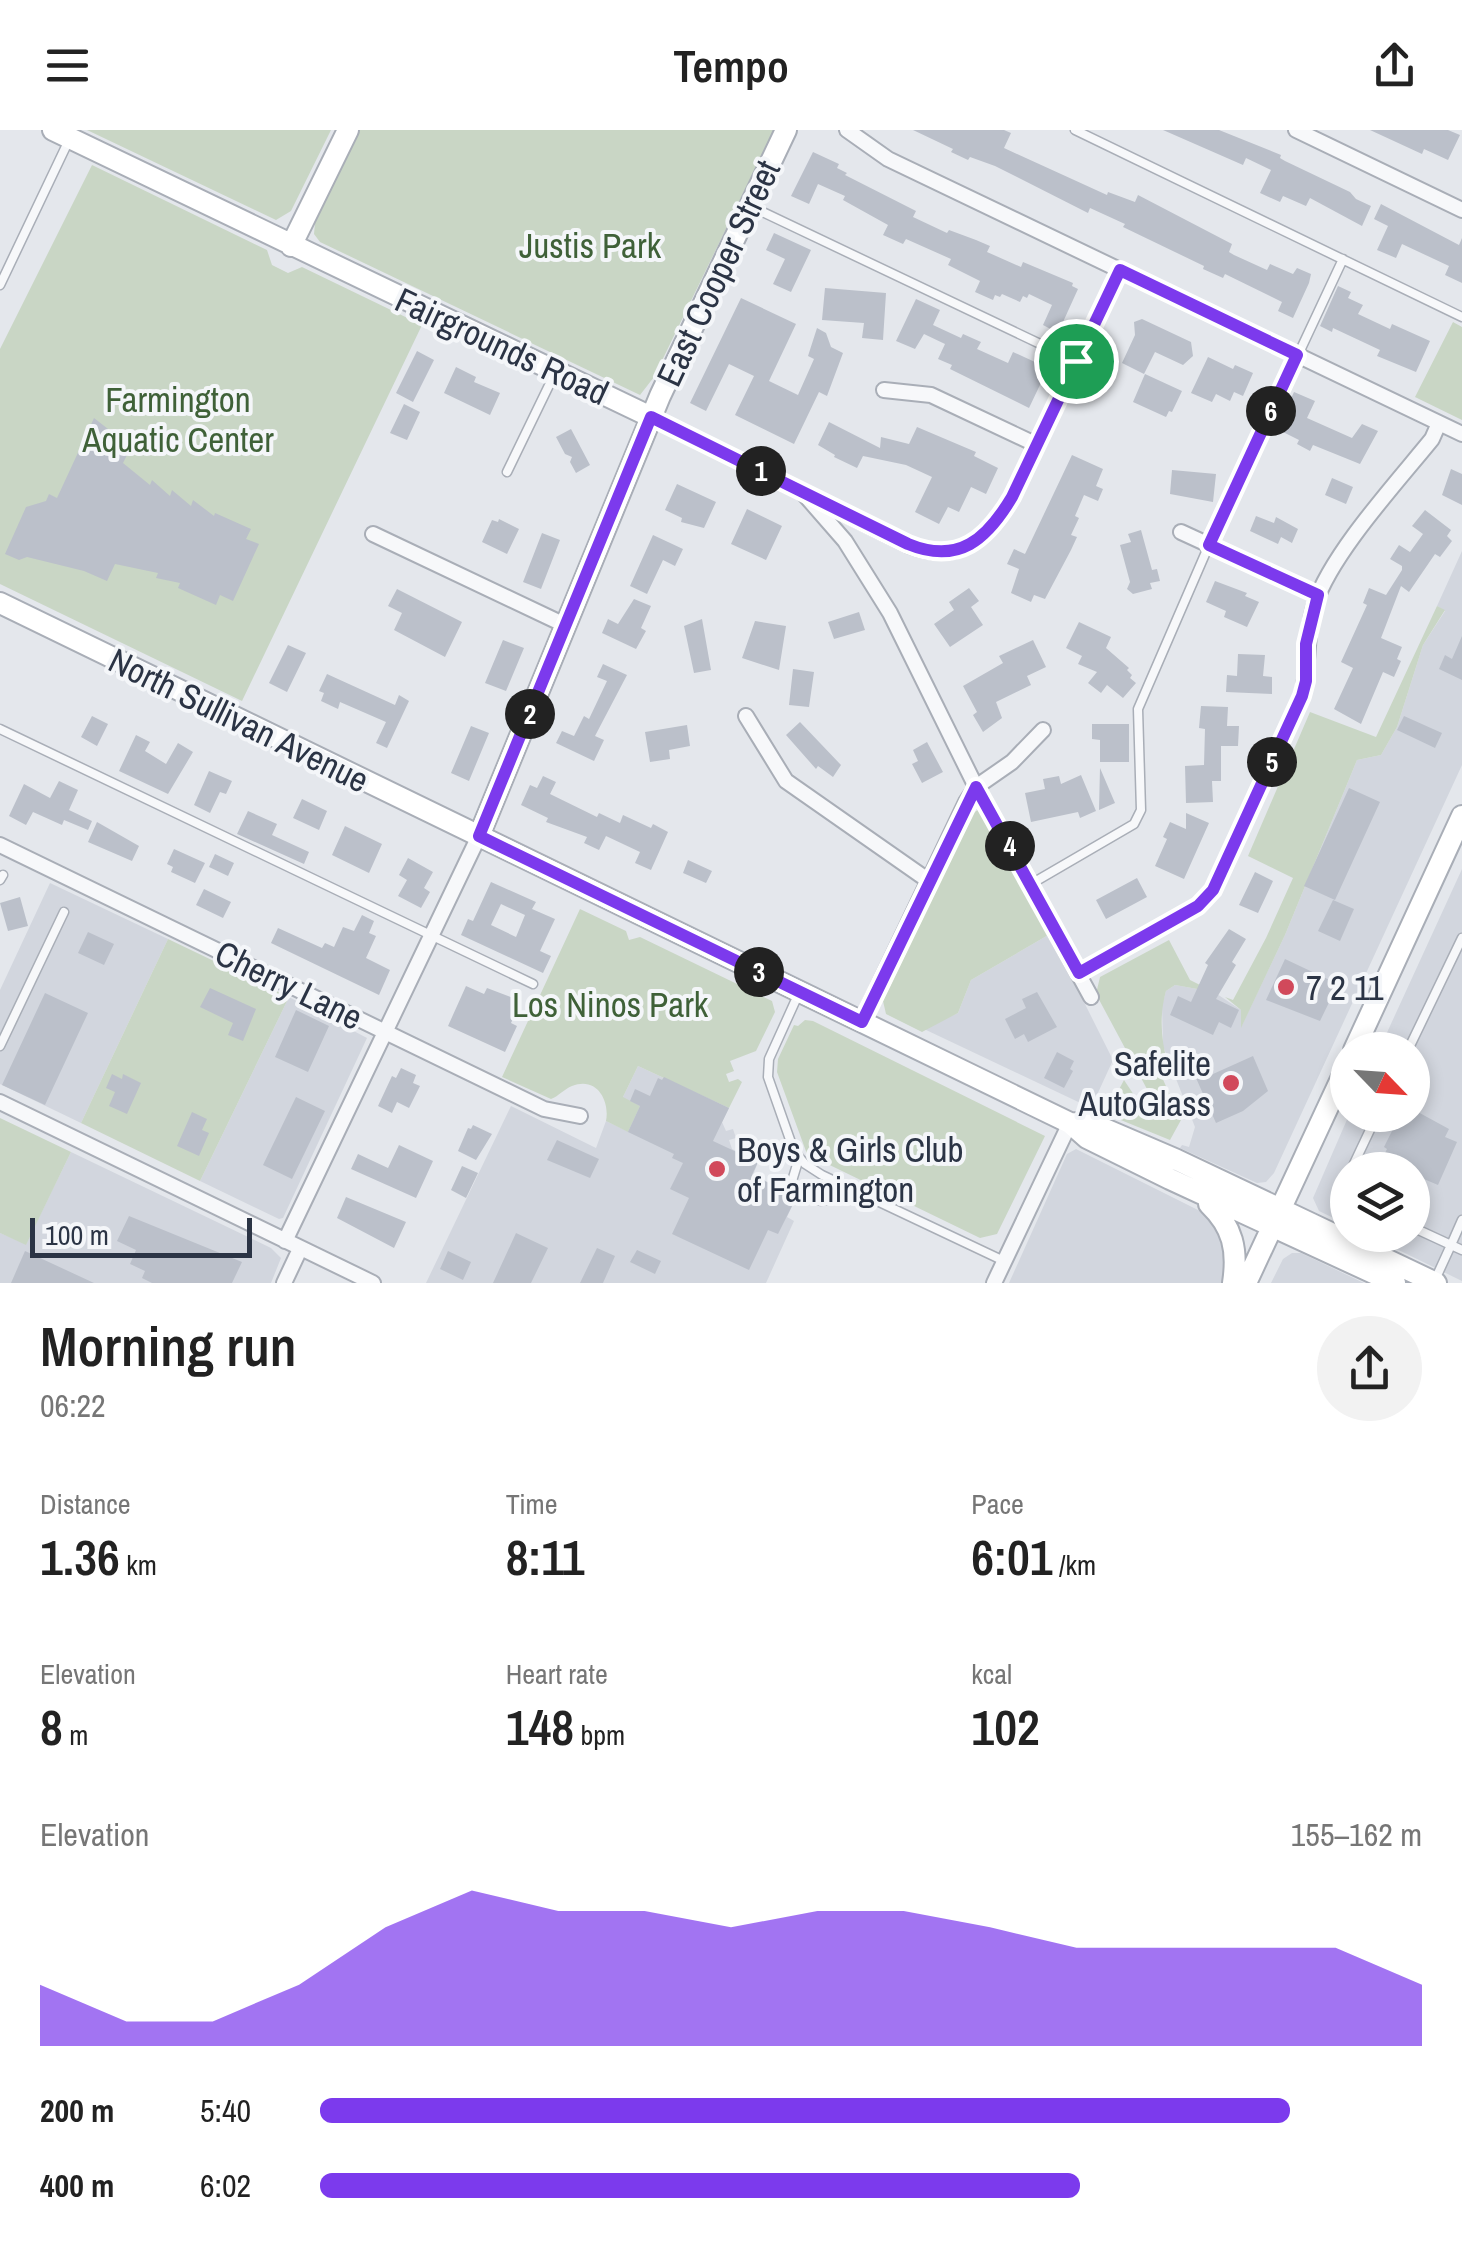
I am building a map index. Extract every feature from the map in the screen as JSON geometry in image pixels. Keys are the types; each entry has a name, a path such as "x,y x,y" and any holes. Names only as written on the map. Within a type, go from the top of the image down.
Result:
{"main road":[{"path":"291,246 348,130"},
{"name":"East Cooper Street","path":"479,836 651,417 786,130"},
{"name":"Fairgrounds Road","path":"62,134 651,417"},
{"name":"North Sullivan Avenue","path":"0,603 1070,1122"},
{"path":"1362,1032 1462,816"},
{"path":"1246,1283 1330,1102"},
{"path":"1070,1122 1087,1138 1197,1192 1276,1217 1435,1283"},
{"path":"1070,1122 1092,1124 1276,1217 1395,1283"},
{"path":"1197,1192 1227,1223 1236,1256 1233,1283"}],"street":[{"path":"847,130 888,159 1462,434"},
{"path":"1296,130 1460,205"},
{"path":"800,490 920,549 948,553 978,539 1002,513 1120,270"},
{"path":"884,390 931,396 1036,445"},
{"name":"Fairgrounds Road","path":"651,417 800,490 844,541 890,613 976,787 1092,997"},
{"path":"1079,973 1198,906 1213,890 1302,696 1306,644 1318,595 1335,565 1432,438 1439,423"},
{"path":"1181,532 1318,595"},
{"path":"373,534 566,626"},
{"path":"746,716 786,781 929,881"},
{"path":"862,1022 976,787 1012,762 1043,730"},
{"path":"286,1242 479,836"},
{"name":"Cherry Lane","path":"0,845 544,1109 580,1116"},
{"path":"0,1102 373,1283"},
{"path":"994,1283 1070,1122"},
{"path":"284,1283 300,1248"}],"lane":[{"path":"1074,130 1462,317"},
{"path":"0,285 62,134"},
{"path":"750,206 1076,361"},
{"path":"1031,884 1134,824 1141,810 1138,709 1209,545 1343,258"},
{"path":"506,472 556,371"},
{"path":"0,729 534,984"},
{"path":"0,1046 64,912"},
{"path":"1417,1032 1462,938"},
{"path":"800,991 773,1046 768,1066 770,1086 799,1158 813,1170 1004,1261"},
{"path":"799,1158 792,1181 804,1197 815,1202 832,1199 842,1184"},
{"path":"1435,1283 1462,1220"},
{"path":"1430,1235 1462,1250"}],"shaded area":[{"path":"1462,551 1462,765 1339,1032 1330,1032 1330,1051 1274,1173 1266,1182 1257,1183 1180,1148 1189,1147 1195,1127 1163,1046 1162,1005 1166,991 1175,985 1214,992 1241,1010 1242,1025 1285,935 1357,760 1381,755 1397,727 1423,645 1445,611 1437,606"},
{"path":"1462,869 1462,1281 1403,1252 1430,1252 1430,1152 1333,1152 1342,1132 1430,1132 1430,1032 1387,1032"},
{"path":"50,883 168,939 81,1123 0,1084 0,990"},
{"path":"1050,934 1113,1060 1091,1108 924,1029 958,1013 971,980"},
{"path":"289,997 367,1038 283,1218 279,1219 200,1181"},
{"path":"638,1066 729,1108 722,1122 726,1131 733,1129 736,1138 729,1140 732,1149 758,1162 753,1175 786,1191 784,1197 794,1202 787,1217 794,1221 766,1283 426,1283 511,1106 596,1148 606,1121 627,1131 623,1097"},
{"path":"1076,1149 1218,1220 1229,1270 1222,1283 1009,1283 1067,1154"},
{"path":"71,1152 271,1248 281,1258 271,1283 0,1283 0,1233 26,1244"},
{"path":"1330,1159 1330,1216 1319,1211 1313,1198"},
{"path":"1301,1253 1364,1283 1271,1283 1283,1259"}],"green space":[{"path":"87,130 331,130 291,211 276,220"},
{"name":"Justis Park","path":"359,130 774,130 654,377 640,395 320,242 314,234 315,223"},
{"name":"Farmington Aquatic Center","path":"92,165 267,250 272,265 288,273 302,267 422,325 242,701 0,584 0,349"},
{"path":"1453,322 1462,327 1462,420 1415,397"},
{"path":"1437,606 1445,610 1423,645 1397,727 1381,755 1357,760 1285,935 1241,1028 1241,1010 1225,997 1233,1000 1293,878 1248,856 1310,712 1376,737"},
{"path":"978,810 989,822 1050,934 971,980 958,1013 922,1032 886,1014 883,1001 973,813"},
{"name":"Los Ninos Park","path":"580,909 626,931 629,940 640,937 772,1001 775,1012 756,1051 730,1061 734,1071 726,1074 729,1082 742,1082 729,1108 638,1066 623,1097 640,1106 628,1132 606,1121 604,1098 595,1087 572,1086 551,1099 502,1077"},
{"path":"168,939 289,997 200,1181 81,1123"},
{"path":"1169,940 1190,980 1214,992 1175,985 1166,991 1162,1028 1168,1065 1157,1066 1181,1120 1170,1140 1106,1114 1124,1080 1144,1110 1155,1104 1096,994 1100,977"},
{"path":"805,1020 1045,1136 997,1234 980,1238 807,1154 777,1072 778,1059 794,1025"},
{"path":"0,1118 71,1152 26,1245 0,1233"}],"building":[{"path":"913,130 1004,130 1011,133 1004,148 1107,195 1108,192 1135,202 1138,195 1232,244 1229,252 1234,255 1267,270 1270,264 1293,274 1297,268 1311,274 1309,283 1293,318 1278,311 1282,302 1225,274 1223,278 1203,269 1204,266 1123,227 1125,224 1090,208 1088,213 995,166 970,157 968,160"},
{"path":"1163,130 1219,130 1281,155 1285,161 1371,206 1362,226 1310,198 1306,206 1283,196 1280,202 1260,193 1271,170 1246,158 1243,165"},
{"path":"1370,130 1448,130 1460,135 1448,160 1424,149 1422,154"},
{"path":"813,152 839,164 837,168 845,175 916,211 913,217 990,246 987,252 1021,267 1023,262 1073,283 1078,289 1058,333 1043,325 1052,305 1029,294 1020,302 1002,294 995,295 993,300 975,292 980,281 948,265 951,259 906,239 903,244 883,235 888,225 843,200 845,196 818,184 809,204 791,196"},
{"path":"1381,204 1459,245 1462,238 1462,283 1445,275 1449,266 1402,244 1396,258 1377,250 1388,226 1374,219"},
{"path":"774,233 811,250 791,292 773,284 785,259 766,250"},
{"path":"1338,286 1351,292 1348,298 1363,305 1358,314 1430,341 1416,372 1377,356 1380,350 1320,326"},
{"path":"825,288 886,293 883,340 862,338 864,323 822,320"},
{"path":"741,298 796,324 769,381 798,395 814,359 808,356 817,328 826,333 831,347 843,353 827,396 819,392 794,444 735,415 754,376 729,364 706,411 690,403"},
{"path":"916,299 940,310 933,325 981,342 977,349 1008,363 1013,352 1048,368 1029,408 950,369 952,365 938,359 945,344 924,334 915,349 896,341"},
{"path":"1142,319 1191,342 1193,356 1183,365 1155,352 1144,374 1122,363 1135,335 1134,322"},
{"path":"417,351 434,360 413,402 396,393"},
{"path":"1208,357 1253,373 1243,396 1234,392 1230,401 1216,394 1212,402 1191,393"},
{"path":"456,367 476,377 474,382 500,393 490,415 444,393"},
{"path":"1145,374 1182,391 1166,417 1133,402"},
{"path":"1294,392 1315,401 1307,418 1352,438 1362,424 1378,431 1360,464 1313,445 1310,451 1297,444 1299,440 1277,429"},
{"path":"404,404 420,412 407,440 390,433"},
{"path":"94,418 131,447 123,463 150,485 152,480 170,496 172,490 191,506 193,500 214,516 215,513 251,529 246,539 259,544 233,601 220,595 216,605 178,588 180,583 156,578 158,573 115,564 107,581 84,571 5,554 26,507 46,501 49,494 57,498"},
{"path":"829,422 880,448 881,437 909,444 917,427 976,452 974,456 998,468 986,494 971,487 959,512 948,507 939,524 915,512 932,477 906,465 863,456 857,468 834,457 818,445"},
{"path":"571,429 590,465 576,473 570,462 572,457 565,454 556,437"},
{"path":"1072,455 1103,469 1096,486 1103,489 1098,501 1084,495 1075,516 1079,518 1071,535 1077,537 1071,550 1045,599 1034,595 1031,602 1011,593 1019,569 1007,564 1014,549 1025,554"},
{"path":"1451,469 1462,474 1462,505 1442,495"},
{"path":"1172,470 1216,474 1213,502 1170,494"},
{"path":"1332,478 1353,487 1346,504 1325,495"},
{"path":"677,484 716,502 704,528 681,522 682,518 665,510"},
{"path":"747,509 782,526 766,560 731,544"},
{"path":"1425,510 1451,530 1447,536 1452,541 1440,557 1435,554 1409,592 1401,586 1381,638 1402,647 1397,659 1401,661 1394,677 1383,672 1361,724 1334,709 1353,668 1341,662 1367,605 1363,603 1369,588 1386,595 1402,570 1390,559 1399,545 1410,552 1423,534 1412,526"},
{"path":"1256,516 1274,523 1276,517 1298,529 1292,543 1281,537 1278,544 1250,531"},
{"path":"499,519 519,529 507,554 482,542 492,520"},
{"path":"1141,530 1152,570 1157,569 1160,581 1150,583 1152,589 1133,594 1127,589 1130,582 1120,545 1131,542 1128,534"},
{"path":"542,533 560,540 541,589 523,582"},
{"path":"653,535 683,549 675,566 663,560 647,594 630,586"},
{"path":"1215,581 1259,602 1247,627 1224,617 1226,611 1206,602"},
{"path":"969,588 979,601 971,607 983,625 950,647 934,624 954,610 949,602"},
{"path":"397,589 462,622 445,657 394,630 402,613 388,606"},
{"path":"634,599 651,606 641,628 646,631 636,649 602,633 608,619 618,624"},
{"path":"859,612 865,630 834,639 828,622"},
{"path":"702,619 711,670 694,673 684,626"},
{"path":"755,621 786,626 779,670 742,658"},
{"path":"1079,622 1111,637 1106,648 1129,668 1130,678 1136,683 1123,698 1107,685 1101,693 1088,683 1097,672 1078,664 1082,656 1066,648"},
{"path":"1462,636 1462,680 1439,669 1445,655 1452,659"},
{"path":"503,640 524,648 506,691 485,683"},
{"path":"1033,640 1046,667 1027,676 1031,685 996,702 1002,718 983,732 963,686 1003,663 999,656"},
{"path":"288,645 306,653 287,692 269,683"},
{"path":"1238,654 1265,655 1263,676 1272,677 1272,694 1226,692 1227,675 1237,676"},
{"path":"603,664 627,675 595,736 604,740 594,761 556,743 562,731 574,736 584,716 589,719 607,681 597,677"},
{"path":"793,669 814,672 809,707 789,705"},
{"path":"327,674 395,705 399,695 409,701 387,748 376,743 386,722 340,702 338,709 321,701 324,693 319,691"},
{"path":"1201,706 1228,707 1227,726 1239,726 1238,746 1221,746 1221,781 1212,781 1213,802 1186,803 1185,766 1204,765 1205,729 1199,728"},
{"path":"92,716 108,724 97,746 81,737"},
{"path":"1404,716 1442,733 1435,748 1397,730"},
{"path":"800,722 841,765 833,777 818,766 816,769 786,735"},
{"path":"1092,724 1129,724 1129,762 1100,762 1100,740 1092,739"},
{"path":"687,725 690,746 669,750 670,759 650,762 645,732"},
{"path":"471,726 489,733 469,781 451,773"},
{"path":"136,735 150,742 145,751 166,764 178,743 193,752 168,794 119,771"},
{"path":"927,742 943,772 922,783 912,764 918,761 913,750"},
{"path":"1100,768 1115,803 1099,810"},
{"path":"209,771 232,781 226,794 220,792 210,813 194,805"},
{"path":"1081,775 1096,811 1080,818 1078,812 1031,822 1025,793 1045,789 1043,779 1059,776 1061,784"},
{"path":"543,776 556,782 550,794 597,817 599,813 620,823 623,815 668,832 651,870 635,863 640,852 606,836 599,850 584,843 587,837 546,822 548,818 521,805 530,785 537,788"},
{"path":"59,781 78,790 69,810 92,821 88,830 64,820 62,825 33,812 26,825 9,816 24,784 50,798"},
{"path":"1349,788 1380,802 1335,900 1304,886"},
{"path":"302,799 327,811 319,830 293,818"},
{"path":"248,811 277,824 272,835 309,852 304,864 237,834"},
{"path":"1186,813 1209,823 1184,879 1155,866 1170,822 1186,829"},
{"path":"97,822 139,846 132,861 88,842"},
{"path":"345,826 382,844 369,873 332,855"},
{"path":"174,849 205,863 195,883 171,872 173,867 167,864"},
{"path":"215,854 234,863 228,876 209,867"},
{"path":"408,858 433,872 424,888 430,892 421,908 398,896 407,880 399,875"},
{"path":"688,860 712,871 706,883 683,873"},
{"path":"1255,872 1273,881 1258,913 1239,905"},
{"path":"1137,878 1147,897 1106,919 1096,900"},
{"path":"491,882 536,902 532,909 555,919 540,951 551,956 543,973 461,935 468,919 473,921","holes":["501,904 525,915 516,937 491,925"]},
{"path":"204,889 231,902 223,918 196,905"},
{"path":"20,897 28,926 8,931 0,903"},
{"path":"1333,900 1354,909 1340,941 1318,931"},
{"path":"362,915 374,921 369,933 376,936 366,958 390,970 379,995 271,943 278,928 322,948 325,943 334,947 343,927 354,931"},
{"path":"1229,929 1246,939 1216,999 1239,1010 1231,1028 1219,1022 1213,1035 1170,1015 1178,996 1191,1002 1208,965 1205,963"},
{"path":"88,932 114,944 104,965 78,953"},
{"path":"1285,959 1338,984 1320,1021 1266,1000"},
{"path":"466,986 484,994 487,988 521,1001 511,1023 517,1026 505,1052 448,1026"},
{"path":"210,988 256,1009 243,1041 228,1035 233,1023 200,1007"},
{"path":"1037,992 1057,1027 1028,1042 1024,1034 1015,1039 1005,1019 1026,1008 1022,999"},
{"path":"45,993 88,1013 45,1105 2,1085"},
{"path":"296,1010 329,1026 308,1072 275,1057"},
{"path":"1057,1052 1074,1061 1064,1088 1044,1078"},
{"name":"Safelite AutoGlass","path":"1253,1056 1268,1091 1243,1111 1216,1123 1192,1069 1207,1062 1213,1074"},
{"path":"401,1068 416,1075 413,1083 420,1086 409,1108 397,1102 392,1113 378,1106 392,1076 396,1078"},
{"path":"112,1074 122,1079 123,1074 141,1083 127,1114 109,1106 115,1092 106,1088"},
{"name":"Boys & Girls Club of Farmington","path":"664,1077 729,1108 713,1141 758,1162 752,1175 786,1191 784,1197 794,1202 778,1234 768,1230 749,1270 672,1234 689,1198 670,1189 683,1163 672,1158 674,1154 628,1132 640,1106 630,1101 635,1089 650,1096 658,1078"},
{"path":"296,1097 325,1111 292,1179 263,1165"},
{"path":"192,1112 207,1119 202,1130 209,1133 199,1156 177,1146"},
{"path":"1430,1119 1449,1129 1445,1137 1457,1142 1438,1185 1430,1182 1430,1152 1386,1152 1392,1132 1430,1132"},
{"path":"473,1125 492,1134 476,1160 458,1151"},
{"path":"557,1140 599,1159 590,1178 547,1160"},
{"path":"399,1145 433,1161 416,1198 351,1169 358,1154 388,1168"},
{"path":"462,1166 478,1173 466,1198 451,1190"},
{"path":"346,1197 406,1222 394,1248 337,1218"},
{"path":"129,1216 242,1262 232,1283 152,1283 142,1278 145,1271 130,1264 136,1250 117,1241"},
{"path":"516,1233 548,1248 531,1283 493,1283"},
{"path":"597,1248 615,1256 603,1283 580,1283"},
{"path":"637,1250 661,1261 655,1274 630,1262"},
{"path":"25,1251 94,1283 11,1283"},
{"path":"448,1251 471,1262 463,1280 440,1269"}],"place":[{"name":"7 2 11","path":"1286,987"},
{"name":"Safelite AutoGlass","path":"1231,1083"},
{"name":"Boys & Girls Club of Farmington","path":"717,1169"}],"route":[{"path":"1120,270 1297,355 1209,545 1318,595 1306,644 1306,681 1213,890 1198,906 1079,973 976,787 862,1022 479,836 651,417 908,544 948,553 978,539 1002,513 1076,361 1120,270"}]}
